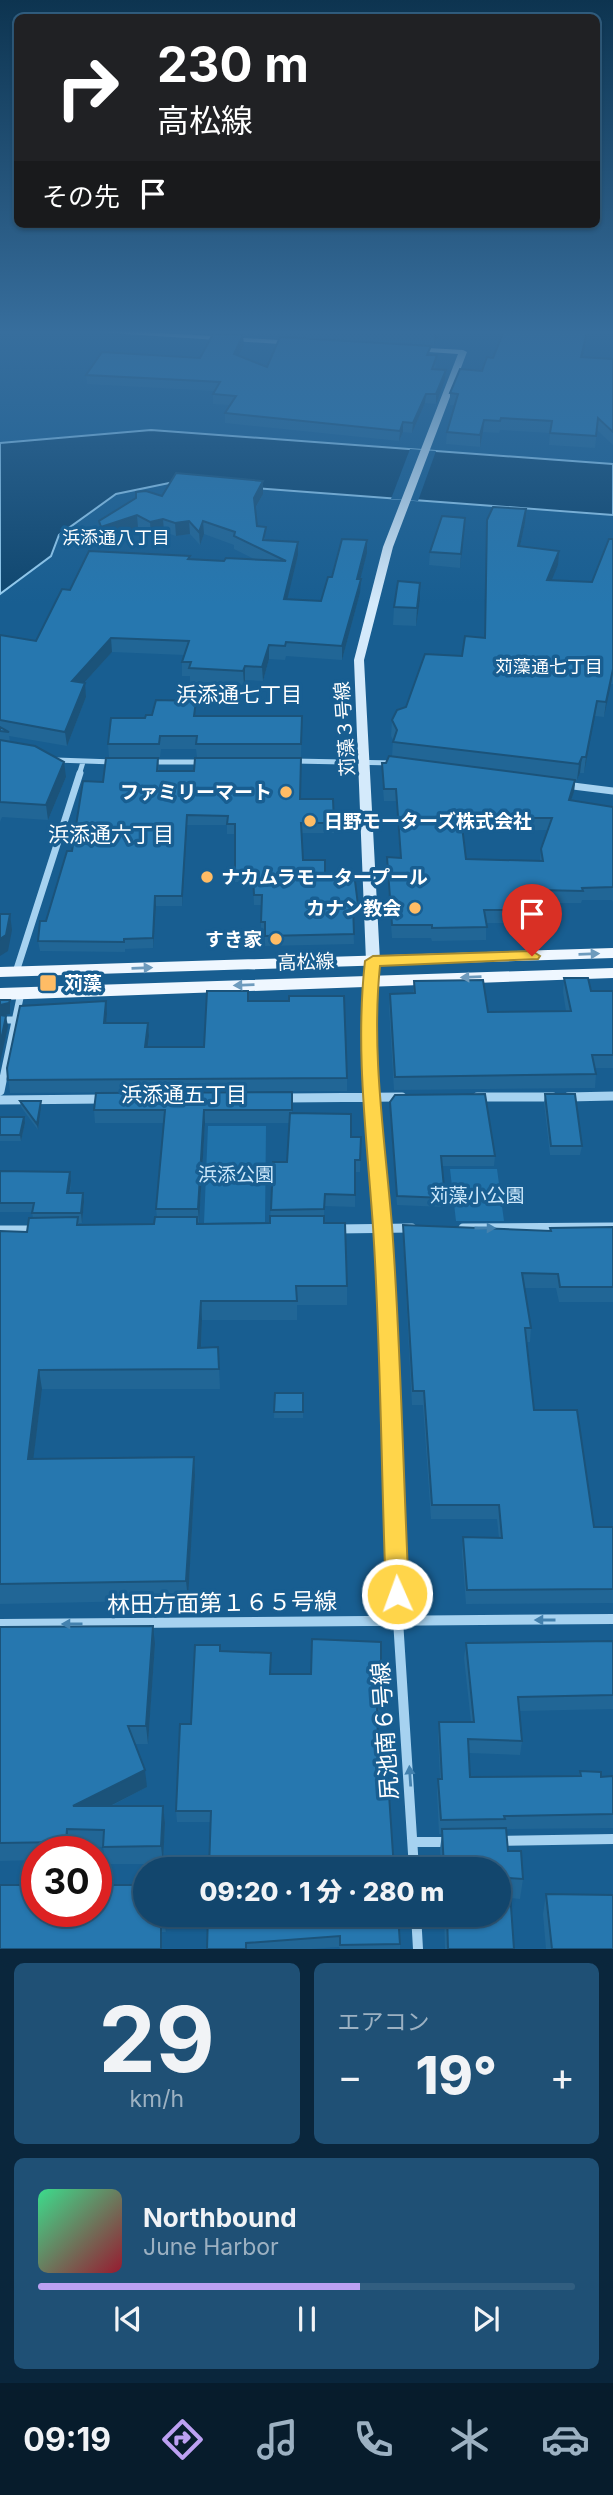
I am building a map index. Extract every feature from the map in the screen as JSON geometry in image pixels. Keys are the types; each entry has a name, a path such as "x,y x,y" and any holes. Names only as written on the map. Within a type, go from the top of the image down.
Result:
{"main road":[{"name":"高松線","path":"8,972 613,953"},
{"name":"高松線","path":"0,994 613,973"}],"street":[{"name":"苅藻３号線","path":"373,961 359,660 388,547 435,422"},
{"path":"48,759 122,762"},
{"path":"288,761 401,764"},
{"path":"8,972 83,762"},
{"path":"136,762 205,762"},
{"path":"554,784 613,791"},
{"name":"尻池南６号線","path":"373,961 369,994 371,1097 383,1228 398,1620 414,1857"},
{"path":"0,1091 3,1064 16,1020 20,993"},
{"path":"0,1020 16,1020"},
{"path":"464,1097 613,1096"},
{"path":"278,1098 410,1097"},
{"path":"0,1100 118,1099"},
{"path":"451,1228 613,1227"},
{"path":"328,1228 424,1228"},
{"path":"0,1230 41,1230"},
{"name":"林田方面第１６５号線","path":"0,1624 613,1619"},
{"path":"480,1841 613,1839"},
{"path":"413,1842 467,1841"},
{"path":"417,1927 418,1949"}],"green space":[{"name":"浜添公園","path":"208,1126 266,1126 265,1222 204,1223"},
{"name":"苅藻小公園","path":"450,1169 497,1169 504,1221 456,1221"}],"shaded area":[{"path":"151,430 613,464 613,515 174,482 116,494 59,535 51,556 0,594 0,443"}],"pier":[{"path":"410,449 436,451 418,501 391,499"}],"building":[{"path":"312,422 413,422 403,422 400,431"},
{"path":"450,422 483,422 480,435 447,432"},
{"path":"552,422 598,422 596,436 550,433"},
{"path":"602,422 613,422 613,432"},
{"path":"176,473 263,481 254,498 257,526 266,527 263,540 298,542 284,599 321,601 328,577 332,577 342,539 367,540 357,579 361,579 342,646 286,642 285,646 269,645 262,667 245,666 243,671 189,668 191,662 182,662 189,641 111,638 72,681 85,683 65,732 0,720 0,635 36,641 62,589 70,590 89,551 190,556 188,559 224,561 226,558 286,561 234,536 235,532 203,521 199,532 189,521 175,523 163,519 150,522 137,515 101,527 99,521 136,498 136,492 146,491 162,496"},
{"path":"493,507 526,509 518,546 559,551 547,580 592,582 609,539 613,539 613,669 606,702 597,701 586,757 582,757 579,764 393,742 397,730 392,720 397,710 406,707 425,654 462,656 465,636 485,638 487,520"},
{"path":"442,516 465,518 461,554 430,552"},
{"path":"398,581 420,583 417,608 394,607"},
{"path":"156,700 196,701 194,716 302,716 301,744 196,744 197,736 160,736 159,744 108,744 111,718 145,718 146,715 152,715"},
{"path":"0,740 35,746 64,762 46,805 0,802"},
{"path":"389,756 575,780 569,800 613,807 613,887 582,888 583,891 538,890 545,918 519,919 517,910 484,910 487,927 432,928 432,925 392,925 387,857 401,858 396,789 384,789 382,763 386,763","holes":["461,818 552,818 541,849 543,861 466,859"]},
{"path":"106,758 158,758 157,771 194,771 195,758 301,758 300,799 333,799 334,823 301,823 303,860 325,860 325,874 354,873 358,905 353,905 354,934 265,936 265,922 261,922 262,895 254,895 253,872 235,872 235,824 227,824 228,816 187,815 182,896 155,896 153,938 124,939 124,942 38,941 40,921 46,921 67,851 72,851 83,781 103,782"},
{"path":"0,914 10,914 6,935 0,939"},
{"path":"564,978 588,978 591,991 613,991 613,1055 592,1055 596,1074 395,1077 390,994 415,993 414,981 483,980 488,1012 571,1011"},
{"path":"207,991 248,991 248,1001 289,1001 289,996 344,996 347,1078 8,1080 7,1068 20,1006 106,1001 104,1023 148,1023 145,1047 204,1047"},
{"path":"0,1000 10,1000 9,1003 0,1005"},
{"path":"0,1015 6,1016 0,1045"},
{"path":"292,1092 292,1110 204,1110 198,1209 156,1209 165,1110 94,1110 96,1093"},
{"path":"485,1094 495,1156 441,1156 445,1198 397,1196 390,1102 395,1095"},
{"path":"545,1094 575,1094 582,1146 551,1146"},
{"path":"20,1101 41,1101 37,1124"},
{"path":"290,1113 351,1114 351,1137 361,1137 360,1160 355,1160 355,1195 325,1194 324,1209 271,1210 273,1162 287,1162"},
{"path":"0,1117 24,1117 20,1135 0,1135"},
{"path":"0,1171 70,1172 67,1193 83,1193 81,1213 32,1213 34,1203 0,1203"},
{"path":"270,1216 324,1216 324,1223 345,1223 347,1286 296,1286 297,1301 201,1301 198,1348 218,1347 219,1369 39,1370 28,1459 194,1457 186,1581 0,1584 0,1231 27,1232 29,1218 78,1217 77,1225 154,1224 155,1217 197,1217 197,1224 270,1223"},
{"path":"403,1225 551,1231 550,1228 613,1227 613,1287 560,1287 558,1274 522,1273 531,1328 525,1328 534,1410 577,1410 594,1527 613,1527 613,1589 467,1590 463,1537 502,1538 499,1505 432,1505 424,1391 413,1391"},
{"path":"275,1393 303,1393 303,1412 274,1412"},
{"path":"153,1626 146,1726 128,1726 145,1770 73,1806 163,1806 161,1846 112,1847 112,1836 104,1836 104,1830 67,1829 66,1836 21,1836 21,1843 0,1843 0,1627"},
{"path":"312,1639 381,1642 381,1685 387,1685 387,1706 377,1705 379,1779 388,1779 393,1857 209,1857 211,1811 176,1811 180,1724 191,1724 195,1645 220,1645 220,1651 271,1653 270,1674 311,1674"},
{"path":"613,1641 613,1695 518,1697 522,1741 468,1739 470,1777 581,1776 580,1771 601,1772 601,1777 613,1776 613,1814 441,1820 438,1779 442,1779 439,1722 474,1722 466,1643"},
{"path":"506,1828 508,1851 521,1851 523,1879 511,1878 511,1857 443,1857 442,1829"},
{"path":"0,1885 21,1885 21,1927 112,1927 112,1885 133,1885 133,1927 161,1927 161,1949 0,1949"},
{"path":"546,1894 613,1895 613,1949 552,1949"},
{"path":"511,1906 514,1949 448,1949 447,1927 511,1927"},
{"path":"208,1927 399,1927 400,1944 340,1945 340,1936 246,1943 246,1949 207,1949"}],"place":[{"name":"ファミリーマート","path":"286,792"},
{"name":"日野モーターズ株式会社","path":"310,821"},
{"name":"ナカムラモータープール","path":"207,877"},
{"name":"カナン教会","path":"415,908"},
{"name":"すき家","path":"276,939"},
{"name":"苅藻","path":"48,983"}],"district":[{"name":"浜添通八丁目","path":"116,537"},
{"name":"苅藻通七丁目","path":"549,666"},
{"name":"浜添通七丁目","path":"239,694"},
{"name":"浜添通六丁目","path":"111,834"},
{"name":"浜添通五丁目","path":"184,1094"}],"route":[{"path":"397,1594 383,1228 371,1097 369,994 373,961 532,956"}]}
